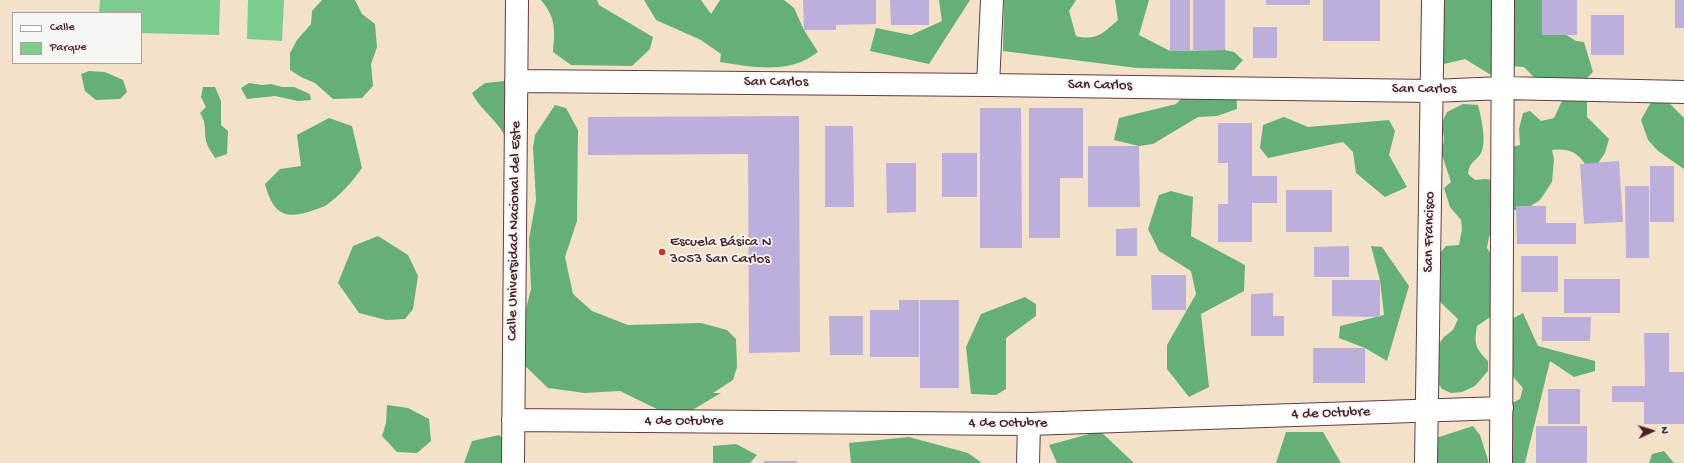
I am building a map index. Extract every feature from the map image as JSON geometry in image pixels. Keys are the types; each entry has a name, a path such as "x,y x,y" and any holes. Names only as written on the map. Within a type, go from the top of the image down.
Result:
{"street":[{"name":"Calle Universidad Nacional del Este","path":"513,463 517,0"},
{"path":"988,84 992,0"},
{"name":"San Francisco","path":"1426,463 1434,0"},
{"path":"1502,463 1503,0"},
{"name":"San Carlos","path":"516,81 988,84 1432,91 1503,88 1684,92"},
{"name":"4 de Octubre","path":"513,420 1029,424 1502,408"},
{"path":"1028,463 1029,424"}],"green space":[{"path":"100,0 220,0 219,35 142,33 142,12 99,12"},
{"path":"248,0 284,0 282,41 247,39"},
{"path":"322,0 355,0 362,14 375,24 377,47 371,64 373,86 362,98 333,99 315,83 290,70 290,53 297,40 311,24 312,11"},
{"path":"541,0 597,0 599,5 653,37 650,49 632,66 571,65 553,52 554,31 552,19 546,6"},
{"path":"644,0 701,0 711,14 720,0 784,0 794,8 804,30 818,52 807,59 783,67 770,68 720,62 721,54 701,40 656,20"},
{"path":"939,0 970,0 929,64 870,51 876,28 911,35 942,21"},
{"path":"1004,0 1076,0 1069,11 1076,36 1095,37 1104,32 1118,20 1115,0 1149,0 1139,35 1170,51 1225,50 1234,52 1243,60 1234,70 1137,68 1003,51"},
{"path":"1426,0 1555,0 1560,31 1576,41 1584,42 1593,72 1583,82 1534,77 1524,67 1510,66 1491,75 1465,59 1440,65 1421,51 1425,26"},
{"path":"89,71 105,72 123,80 127,92 120,99 96,100 85,91 81,74"},
{"path":"1202,78 1236,84 1237,109 1217,116 1198,117 1153,144 1139,146 1114,140 1119,118 1176,104"},
{"path":"505,81 525,94 506,139 499,127 472,93 485,83"},
{"path":"249,83 294,87 310,94 311,100 298,101 275,96 247,99 241,88"},
{"path":"203,87 215,87 221,101 221,125 228,131 227,154 215,158 207,144 205,125 200,113 206,107 201,97"},
{"path":"1578,94 1587,102 1587,117 1609,139 1605,153 1596,166 1587,167 1580,158 1572,152 1552,150 1554,159 1552,182 1540,200 1523,211 1508,209 1489,237 1487,248 1496,262 1496,306 1489,318 1477,326 1476,337 1476,345 1478,349 1488,361 1488,371 1475,386 1462,392 1451,393 1442,389 1436,380 1438,345 1444,337 1453,330 1458,319 1438,300 1440,253 1446,246 1459,245 1462,229 1461,220 1450,207 1444,188 1451,182 1440,149 1444,140 1441,125 1447,112 1463,104 1478,105 1483,129 1483,148 1479,156 1470,166 1468,174 1475,180 1493,180 1512,147 1520,145 1519,129 1523,113 1530,111 1541,121 1554,118 1563,99"},
{"path":"1665,99 1684,118 1684,169 1658,151 1648,140 1641,120 1651,102"},
{"path":"555,105 566,108 578,130 577,221 565,257 573,294 592,311 628,325 701,323 727,330 736,339 737,367 733,380 713,393 721,393 689,412 665,413 620,391 585,393 548,388 521,362 519,337 531,289 529,239 536,200 533,148 535,135"},
{"path":"1284,117 1308,127 1389,120 1395,131 1389,155 1407,187 1385,197 1356,173 1353,152 1343,142 1268,158 1260,148 1263,125"},
{"path":"329,118 352,126 362,168 336,198 325,206 301,214 286,214 275,207 271,201 265,184 280,169 301,166 297,135"},
{"path":"1171,191 1193,197 1191,236 1245,265 1244,291 1201,314 1209,387 1189,397 1167,369 1167,345 1196,294 1191,271 1159,251 1148,229 1159,195"},
{"path":"378,236 408,255 418,276 413,309 405,319 386,320 359,313 338,283 353,246"},
{"path":"1371,246 1382,247 1409,286 1387,361 1365,348 1339,338 1340,326 1384,315 1380,280"},
{"path":"1025,297 1036,304 1036,316 1006,338 1006,389 996,395 971,394 966,347 981,314"},
{"path":"1523,313 1538,346 1595,361 1595,371 1574,377 1550,361 1525,463 1507,463 1490,414 1520,399 1523,388 1493,354 1493,329"},
{"path":"387,405 408,408 429,419 431,441 417,453 397,452 382,436 386,423"},
{"path":"1473,426 1480,435 1488,463 1436,463 1433,439"},
{"path":"1100,431 1134,463 1057,463 1049,445"},
{"path":"1286,432 1323,432 1341,463 1276,463"},
{"path":"499,435 506,441 521,463 464,463 472,441"},
{"path":"909,437 968,453 982,463 851,463 849,443"},
{"path":"736,444 757,455 750,463 713,463 713,446"},
{"path":"1664,451 1674,463 1649,463 1652,454"}],"building":[{"path":"803,0 876,0 876,24 836,25 836,30 804,30"},
{"path":"890,0 929,0 929,25 891,25"},
{"path":"1170,0 1190,0 1190,51 1170,51"},
{"path":"1193,0 1225,0 1225,50 1193,50"},
{"path":"1266,0 1310,0 1310,5 1266,5"},
{"path":"1323,0 1380,0 1380,41 1323,41"},
{"path":"1542,0 1577,0 1577,35 1542,35"},
{"path":"1675,0 1684,0 1684,28 1675,28"},
{"path":"1591,15 1624,15 1624,55 1591,55"},
{"path":"1253,27 1277,27 1277,58 1253,58"},
{"path":"980,108 1021,108 1022,248 980,248"},
{"path":"1029,108 1083,108 1083,178 1060,178 1060,238 1029,238"},
{"path":"799,116 800,352 749,353 748,154 588,155 588,117"},
{"path":"1218,123 1252,123 1252,176 1277,176 1277,203 1252,203 1252,242 1218,242 1218,204 1228,204 1228,163 1218,163"},
{"path":"825,126 853,126 854,207 825,207"},
{"path":"1088,146 1139,146 1140,207 1088,207"},
{"path":"942,153 977,153 977,197 942,197"},
{"path":"1619,161 1623,222 1584,224 1580,164"},
{"path":"886,163 916,163 916,212 887,213"},
{"path":"1650,166 1674,166 1674,222 1650,222"},
{"path":"1625,186 1649,186 1649,258 1626,258"},
{"path":"1286,190 1332,190 1332,232 1286,232"},
{"path":"1516,206 1546,206 1546,223 1576,223 1576,244 1517,244"},
{"path":"1137,228 1137,256 1116,256 1116,229"},
{"path":"1349,246 1349,277 1314,277 1314,247"},
{"path":"1521,256 1558,256 1558,292 1521,292"},
{"path":"1151,275 1186,275 1186,310 1152,310"},
{"path":"1564,279 1620,279 1620,313 1564,313"},
{"path":"1332,280 1380,280 1380,317 1332,316"},
{"path":"1273,293 1273,316 1284,316 1284,336 1251,336 1251,294"},
{"path":"899,300 919,300 919,357 870,357 870,310 899,310"},
{"path":"920,300 959,300 959,388 920,388"},
{"path":"829,316 863,316 863,355 830,355"},
{"path":"1542,317 1591,317 1590,341 1542,341"},
{"path":"1644,333 1669,333 1669,372 1684,372 1684,424 1644,424 1644,402 1612,402 1612,386 1645,386"},
{"path":"1313,348 1365,348 1365,383 1313,383"},
{"path":"1548,389 1580,389 1580,424 1548,424"},
{"path":"1536,426 1587,426 1587,463 1536,463"},
{"path":"764,461 797,461 797,463 764,463"}],"place":[{"name":"Escuela Básica N 3053 San Carlos","path":"662,252"}]}
